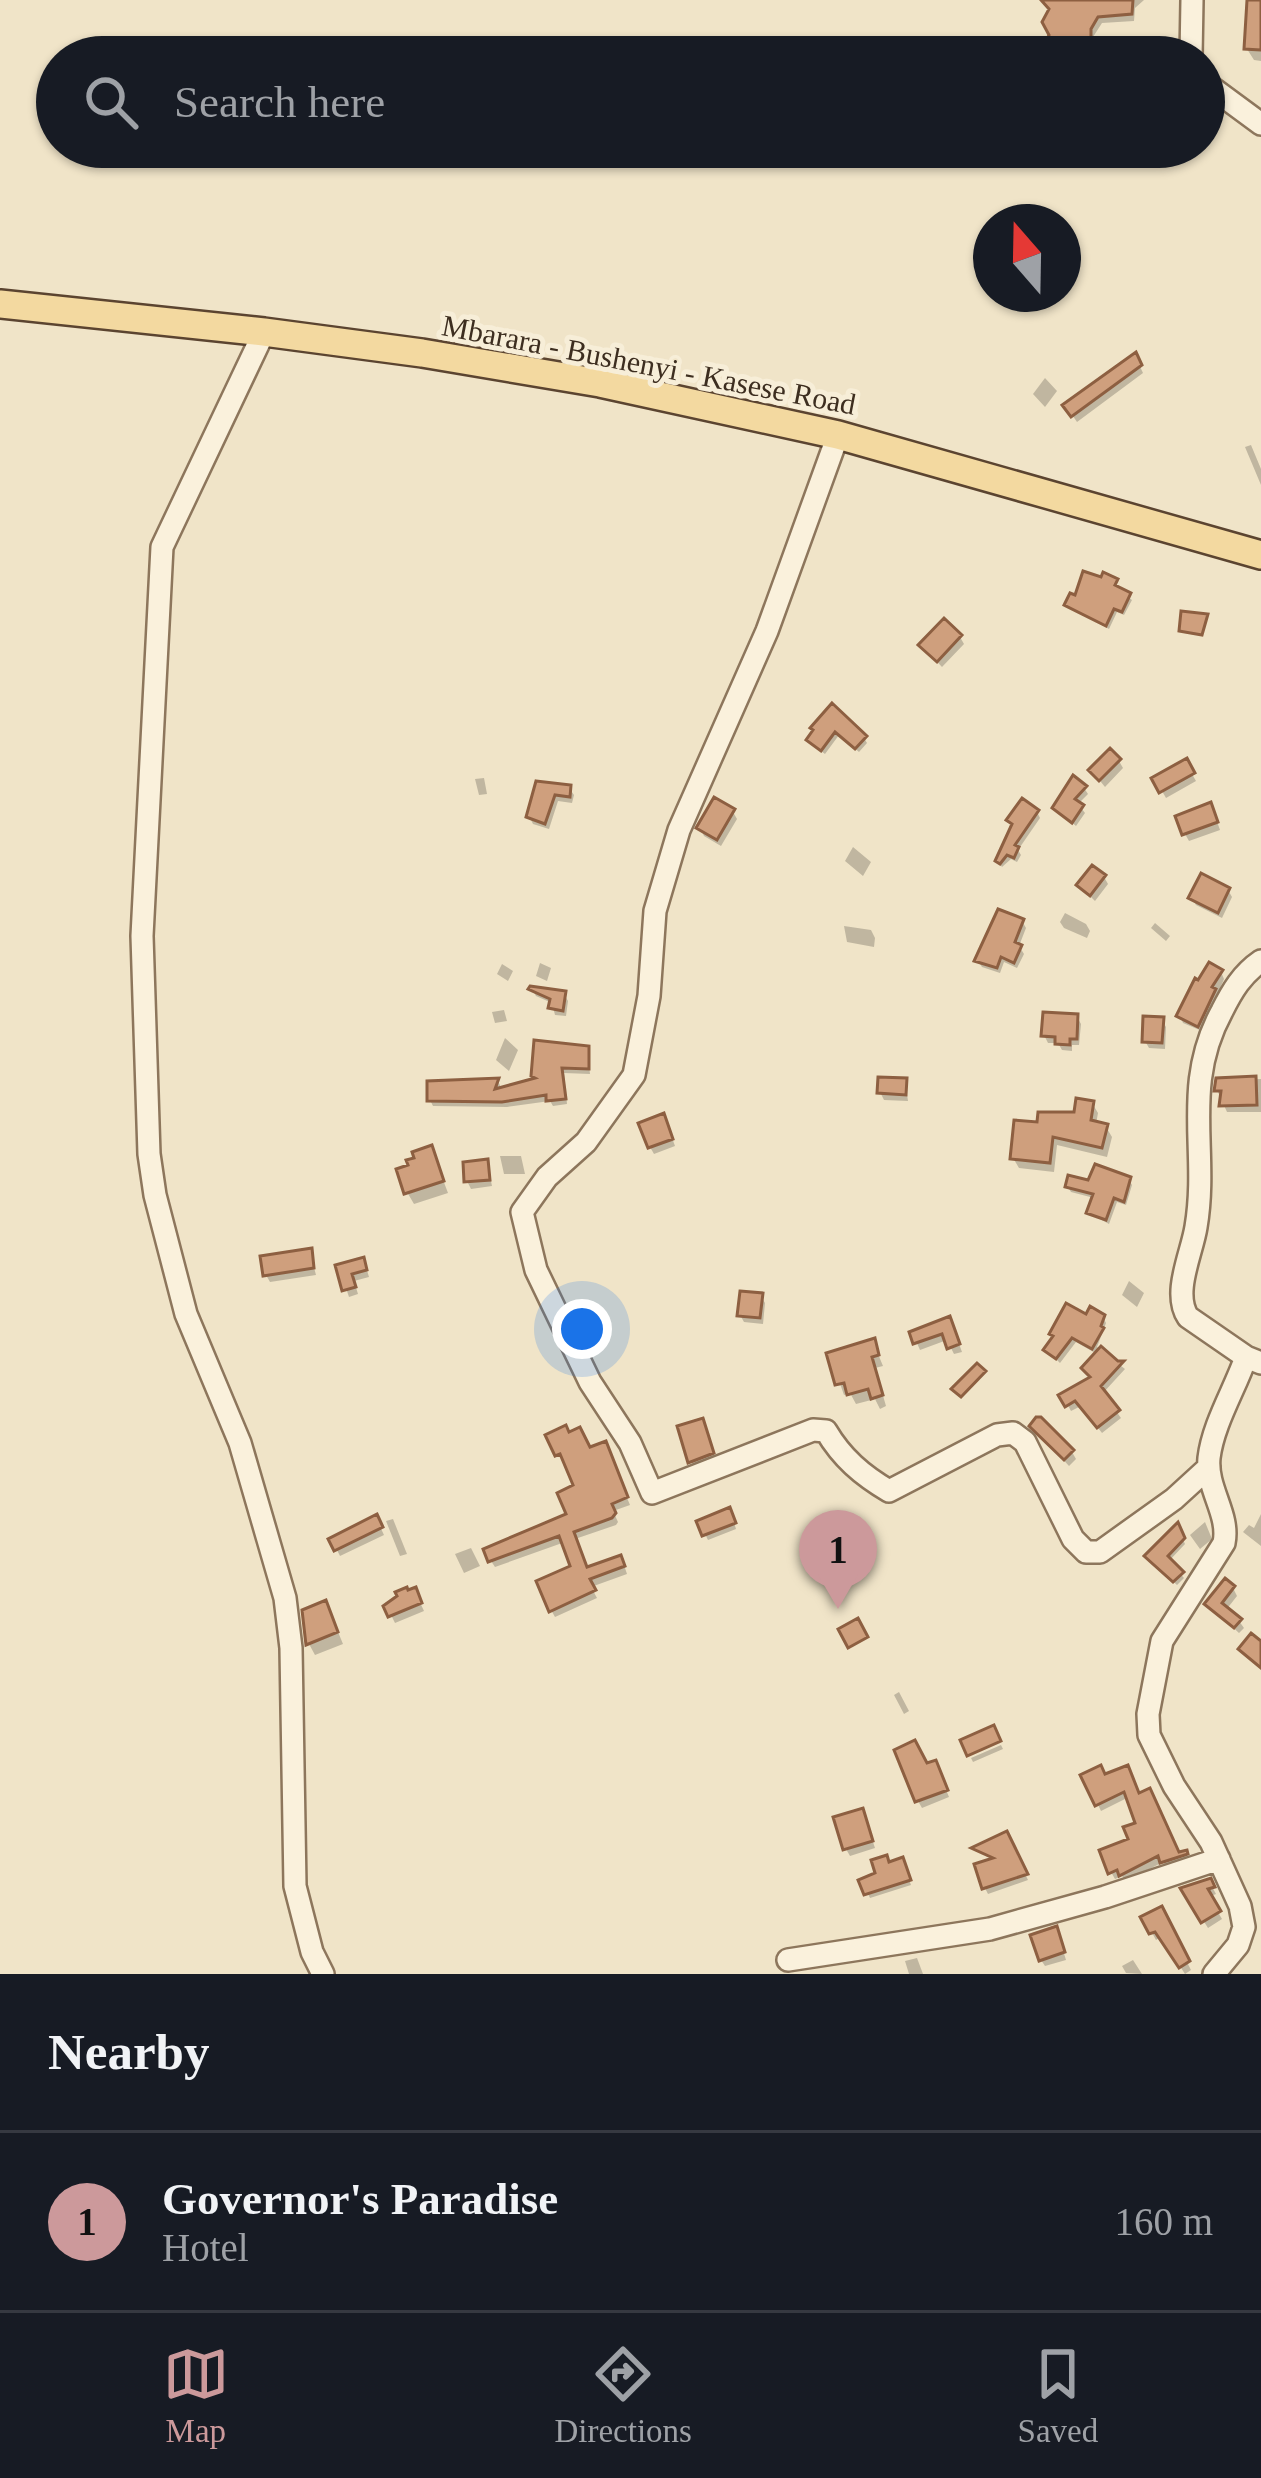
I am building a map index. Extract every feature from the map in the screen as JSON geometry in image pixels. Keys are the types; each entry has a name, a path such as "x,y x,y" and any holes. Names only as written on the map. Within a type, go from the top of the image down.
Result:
{"main road":[{"name":"Mbarara - Bushenyi - Kasese Road","path":"4,302 264,332 600,383 838,435 1261,555"}],"street":[{"path":"1191,36 1192,0"},
{"path":"1225,97 1261,124"},
{"path":"264,332 181,503 160,560 142,936 148,1154 154,1195 186,1314 239,1444 285,1598 291,1648 295,1886 312,1952 323,1974"},
{"path":"838,435 767,631 679,830 655,911 649,996 634,1075 586,1142 547,1177 522,1212 536,1270 590,1382 630,1443 652,1493 813,1430 826,1431 838,1451 889,1491 979,1443 1013,1433 1025,1442 1073,1539 1086,1552 1100,1552 1174,1499 1209,1467"},
{"path":"1214,1974 1238,1945 1244,1927 1240,1906 1149,1735 1148,1714 1162,1641 1224,1543 1227,1528 1210,1484 1209,1467 1216,1430 1253,1360 1188,1316 1183,1295 1196,1225 1198,1080 1211,1030 1235,986 1261,961"},
{"path":"788,1960 990,1930 1219,1859"}],"building":[{"path":"1041,0 1133,0 1132,14 1098,17 1091,36 1048,36 1042,22 1049,9"},
{"path":"1247,0 1261,0 1261,50 1244,49"},
{"path":"1136,352 1142,365 1071,417 1062,405"},
{"path":"1083,571 1101,577 1103,572 1131,593 1122,612 1114,609 1106,626 1064,605 1070,593 1075,595"},
{"path":"1181,611 1208,614 1202,635 1179,631"},
{"path":"944,618 962,635 937,662 918,645"},
{"path":"832,703 867,736 855,749 835,732 821,751 806,740 810,728"},
{"path":"1110,748 1121,759 1099,781 1088,770"},
{"path":"1187,758 1195,773 1159,793 1151,778"},
{"path":"1073,775 1087,786 1075,799 1084,805 1072,823 1052,808"},
{"path":"536,781 571,785 570,797 555,795 545,824 526,817"},
{"path":"714,797 735,809 717,840 696,828"},
{"path":"1022,798 1039,810 1015,845 1019,847 1014,858 1007,855 1000,864 995,861 1012,824 1006,820"},
{"path":"1211,802 1218,822 1182,835 1175,816"},
{"path":"1092,865 1106,875 1090,896 1076,885"},
{"path":"1201,873 1230,888 1218,913 1188,898"},
{"path":"998,909 1024,919 1015,942 1022,945 1014,963 1001,957 997,968 974,961"},
{"path":"1209,962 1223,970 1198,1027 1176,1016 1195,978"},
{"path":"528,989 566,991 563,1011 548,1008 550,999"},
{"path":"1043,1012 1078,1014 1077,1039 1070,1039 1070,1045 1055,1044 1055,1037 1041,1036"},
{"path":"1143,1016 1164,1017 1162,1043 1142,1042"},
{"path":"534,1040 589,1046 589,1069 562,1068 566,1099 546,1101 546,1095 502,1102 427,1101 427,1081 499,1078 495,1089 535,1078 531,1076"},
{"path":"1256,1076 1257,1105 1219,1106 1216,1078"},
{"path":"878,1077 907,1078 906,1095 877,1093"},
{"path":"1076,1098 1094,1101 1091,1120 1108,1124 1102,1148 1053,1137 1050,1163 1010,1159 1014,1120 1037,1122 1038,1112 1074,1112"},
{"path":"664,1113 673,1139 648,1148 638,1123"},
{"path":"432,1145 444,1181 404,1194 396,1169 408,1165 406,1160 414,1158 412,1152"},
{"path":"488,1159 490,1180 464,1182 463,1162"},
{"path":"1095,1164 1131,1177 1124,1202 1114,1198 1106,1220 1086,1213 1093,1194 1065,1187 1068,1175 1088,1180"},
{"path":"312,1248 314,1268 263,1276 260,1256"},
{"path":"364,1257 367,1270 352,1274 356,1287 342,1291 335,1265"},
{"path":"740,1291 763,1293 760,1318 737,1316"},
{"path":"1066,1303 1086,1314 1090,1306 1105,1315 1104,1328 1092,1349 1072,1338 1056,1359 1043,1350"},
{"path":"950,1316 960,1344 947,1349 942,1334 913,1344 909,1332"},
{"path":"875,1338 879,1355 872,1357 883,1395 871,1399 868,1389 847,1395 844,1383 835,1385 826,1353"},
{"path":"1101,1346 1124,1361 1101,1386 1120,1410 1097,1428 1075,1401 1065,1407 1058,1395 1090,1377 1081,1368"},
{"path":"977,1363 986,1371 961,1397 951,1389"},
{"path":"1036,1417 1074,1450 1064,1460 1029,1426"},
{"path":"703,1418 714,1453 688,1463 677,1426"},
{"path":"566,1425 569,1432 580,1427 590,1447 606,1441 628,1497 612,1504 616,1513 612,1518 574,1532 587,1567 621,1555 625,1566 590,1579 596,1590 549,1612 536,1581 570,1566 559,1536 488,1562 483,1549 566,1514 557,1493 573,1485 560,1454 555,1456 545,1435"},
{"path":"730,1507 736,1523 702,1536 696,1521"},
{"path":"377,1514 383,1527 334,1551 328,1539"},
{"path":"1178,1522 1185,1538 1168,1556 1184,1572 1173,1582 1144,1556"},
{"path":"1225,1578 1235,1586 1222,1603 1242,1619 1234,1628 1204,1604"},
{"path":"407,1587 416,1587 422,1603 388,1617 383,1606"},
{"path":"326,1600 338,1632 306,1645 302,1610"},
{"path":"858,1618 868,1637 848,1648 838,1629"},
{"path":"1251,1633 1261,1641 1261,1668 1238,1649"},
{"path":"994,1725 1001,1741 967,1756 960,1740"},
{"path":"915,1740 927,1763 936,1760 948,1790 915,1802 894,1750"},
{"path":"1101,1765 1105,1774 1128,1765 1139,1793 1150,1788 1179,1852 1187,1850 1188,1854 1160,1863 1158,1856 1119,1876 1117,1870 1108,1874 1099,1850 1128,1839 1123,1827 1135,1823 1124,1792 1095,1806 1080,1775"},
{"path":"863,1808 873,1841 843,1850 833,1817"},
{"path":"1007,1831 1028,1874 982,1889 974,1864 993,1858 971,1848"},
{"path":"887,1855 889,1862 903,1857 911,1880 864,1895 858,1880 875,1873 871,1860"},
{"path":"1211,1878 1215,1887 1208,1889 1221,1911 1201,1923 1180,1888"},
{"path":"1162,1906 1190,1961 1179,1968 1140,1917"},
{"path":"1057,1926 1065,1952 1039,1961 1030,1935"}],"place":[{"name":"Governor's Paradise","path":"838,1609"}]}
